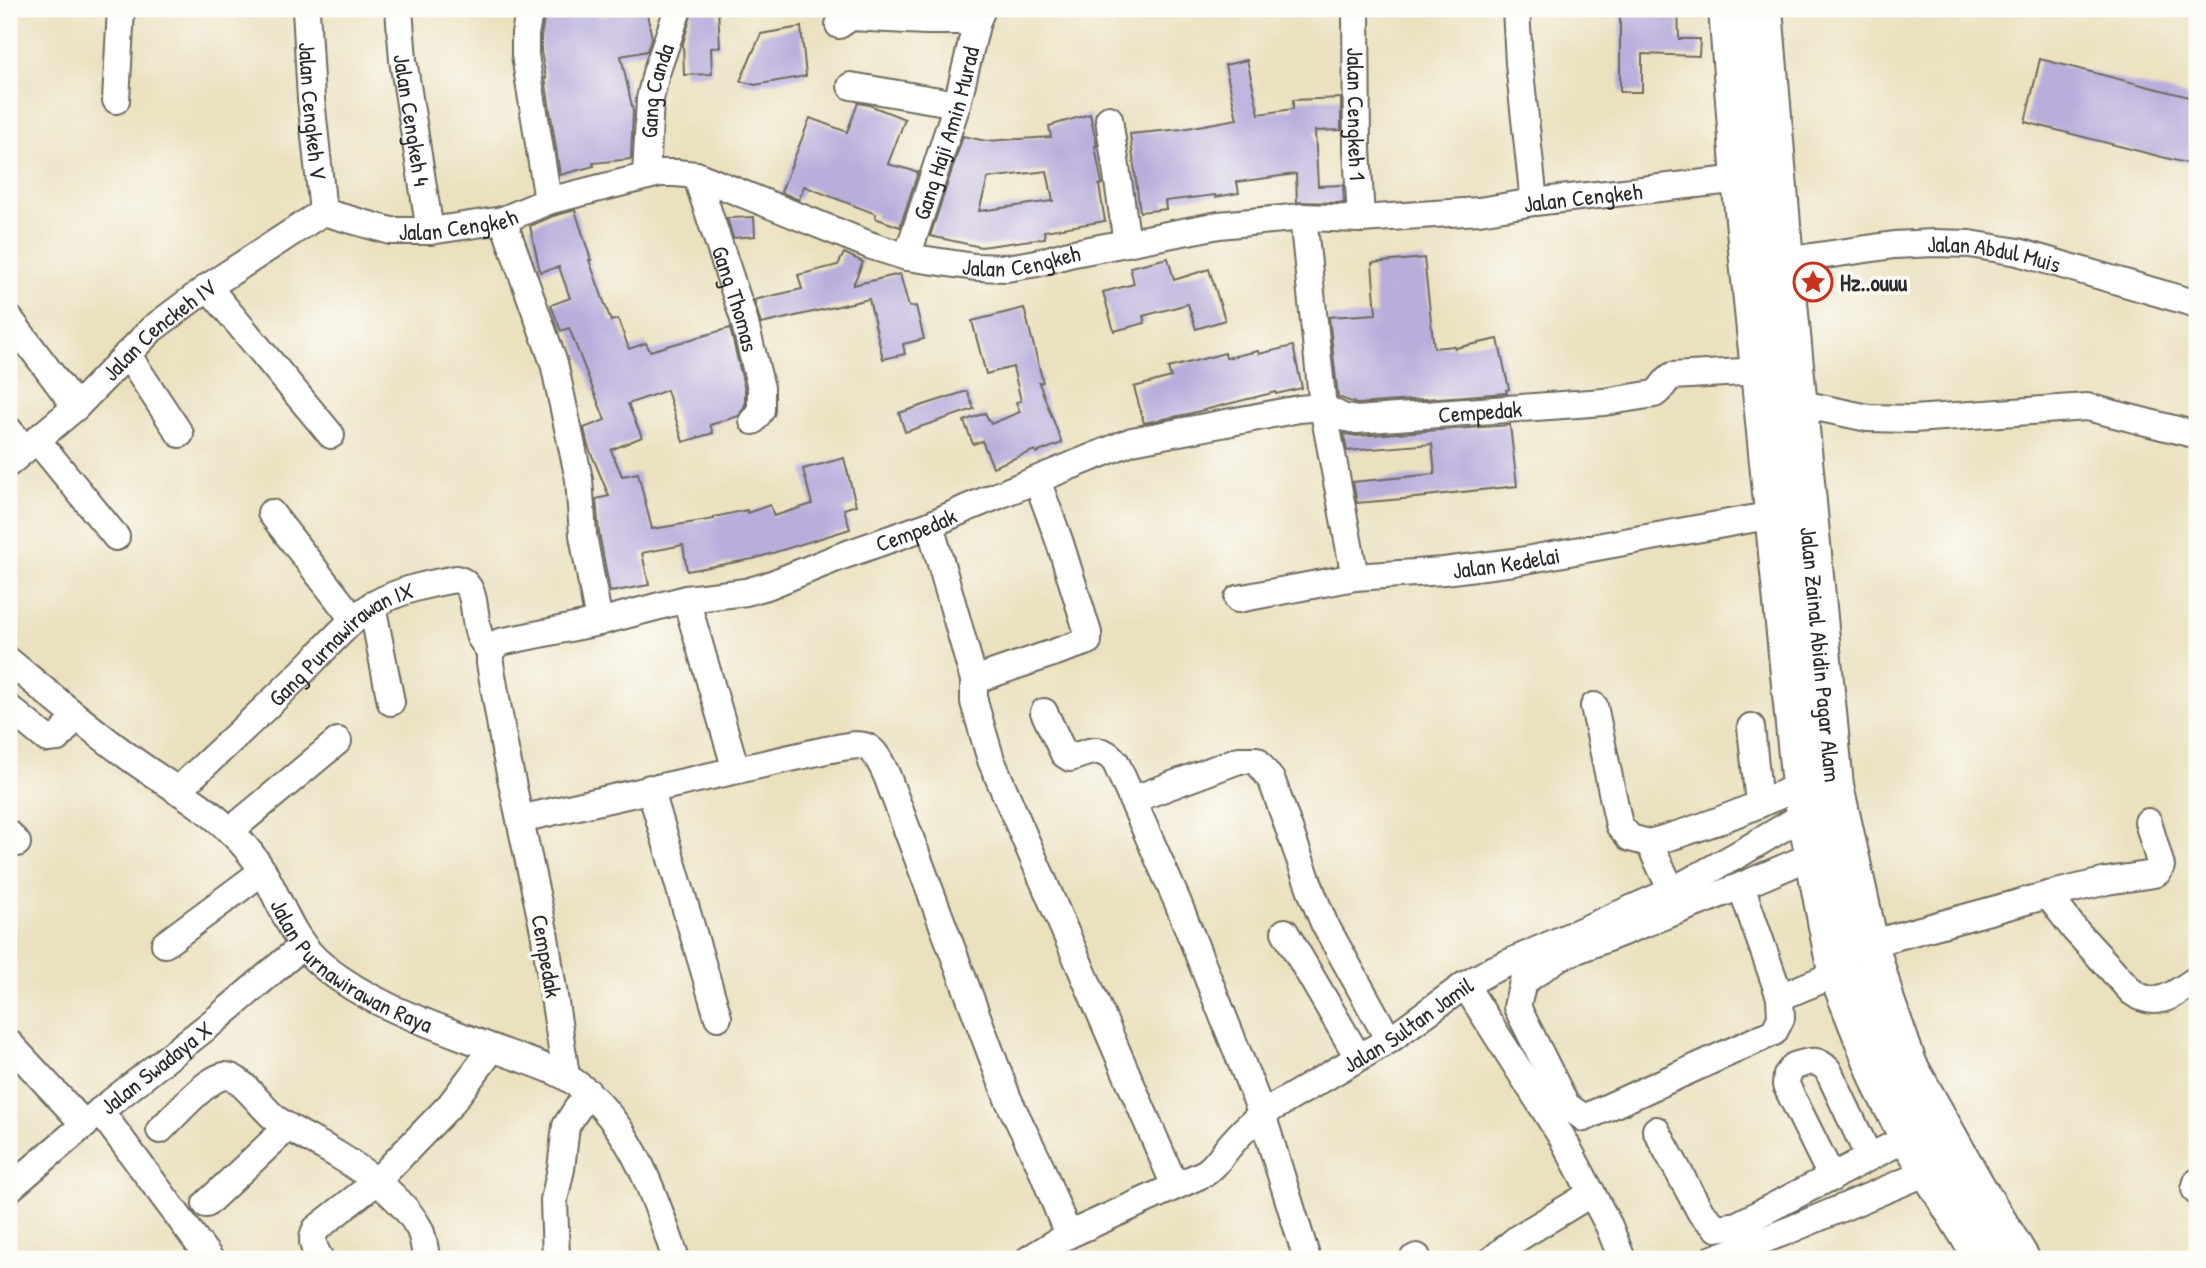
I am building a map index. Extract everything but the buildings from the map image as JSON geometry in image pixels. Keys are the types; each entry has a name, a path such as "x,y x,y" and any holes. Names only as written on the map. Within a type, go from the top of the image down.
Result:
{"highway":[{"name":"Jalan Zainal Abidin Pagar Alam","path":"1728,9 1741,179 1803,799 1838,973 1883,1087 1909,1137 1984,1259"},
{"name":"Jalan Zainal Abidin Pagar Alam","path":"1763,9 1834,786 1869,944 1885,1001 1908,1066 1975,1186 2020,1259"}],"street":[{"path":"116,100 121,9"},
{"name":"Jalan Cengkeh V","path":"306,9 311,99 323,212"},
{"name":"Jalan Cengkeh 4","path":"399,9 403,60 430,231"},
{"path":"530,9 525,34 525,55 548,201"},
{"name":"Gang Canda","path":"646,176 650,99 678,9"},
{"name":"Jalan Cengkeh 1","path":"1356,9 1357,149 1361,219"},
{"path":"1516,9 1534,202"},
{"path":"839,25 851,17 926,21 979,15"},
{"name":"Gang Haji Amin Murad","path":"907,257 957,104 979,15"},
{"path":"851,86 957,104"},
{"path":"1109,119 1127,243"},
{"name":"Jalan Cengkeh","path":"323,212 391,231 430,231 503,220 548,201 646,176 676,173 696,175 872,246 907,257 975,267 1007,268 1219,225 1303,217 1361,219 1479,211 1534,202 1741,179"},
{"name":"Gang Thomas","path":"696,175 743,316 761,388 761,410 753,421"},
{"name":"Jalan Cenckeh IV","path":"20,445 76,407 152,329 208,286 323,212"},
{"path":"1303,217 1323,407 1355,577"},
{"path":"503,220 554,363 579,479 583,535 599,622"},
{"name":"Jalan Abdul Muis","path":"1784,261 1908,244 1992,246 2197,304"},
{"path":"208,286 331,435"},
{"path":"9,318 76,407"},
{"path":"127,354 180,434"},
{"name":"Cempedak","path":"566,1075 544,931 505,750 490,651 500,642 599,622 686,599 746,592 767,586 930,525 1132,441 1282,411 1323,407 1356,420 1604,402 1654,394 1659,392 1672,376 1760,371"},
{"path":"1797,403 1868,418 1913,418 2087,407 2197,435"},
{"path":"20,445 116,537"},
{"path":"974,680 1088,641 1079,604 1037,480"},
{"path":"271,513 363,613 391,702"},
{"name":"Jalan Kedelai","path":"1238,599 1355,577 1444,571 1514,562 1773,515"},
{"path":"930,525 974,680 974,702 991,760 1012,803 1040,876 1175,1186"},
{"name":"Gang Purnawirawan IX","path":"177,791 363,613 416,587 461,579 470,589 480,636 490,651"},
{"path":"686,599 736,770"},
{"path":"9,699 17,668"},
{"name":"Jalan Purnawirawan Raya","path":"17,668 131,759 230,831 248,849 263,872 302,946 324,967 412,1017 566,1075 588,1092 632,1148 659,1208 676,1259"},
{"path":"1594,706 1619,825 1630,838 1649,843 1759,804 1803,799"},
{"path":"9,708 47,739 58,737 76,716"},
{"path":"1044,712 1064,754 1070,758 1099,750 1110,754 1116,763 1178,903 1262,1114 1307,1259"},
{"path":"1751,727 1759,804"},
{"path":"230,831 338,741"},
{"path":"520,819 650,788 854,745 867,746 877,755 1008,1099 1040,1165 1068,1235"},
{"path":"1132,800 1239,760 1256,760 1272,781 1324,923 1389,1040"},
{"path":"650,788 719,1017"},
{"name":"Jalan Sultan Jamil","path":"1029,1259 1068,1235 1213,1168 1229,1145 1262,1114 1389,1040 1465,985 1490,971 1672,891 1739,854 1803,799"},
{"path":"1869,944 2048,895 2159,872 2161,866 2148,822"},
{"path":"1649,843 1672,891"},
{"path":"1741,887 1780,997 1781,1018 1774,1032 1584,1118 1566,1105 1517,1007 1523,982 1559,957 1741,887 1814,855"},
{"path":"165,944 263,872"},
{"path":"2048,895 2075,930 2141,999 2160,1000 2177,993 2197,979"},
{"path":"1285,932 1358,1057"},
{"name":"Jalan Swadaya X","path":"9,1189 302,946"},
{"path":"1780,997 1838,973"},
{"path":"1465,985 1563,1139 1609,1226 1622,1259"},
{"path":"9,1043 92,1118 210,1259"},
{"path":"320,1259 313,1246 312,1236 316,1229 376,1182 450,1105 493,1048"},
{"path":"1832,1178 1786,1085 1787,1075 1794,1066 1814,1061 1821,1063 1828,1070 1869,1157"},
{"path":"160,1130 210,1082 226,1076 239,1081 262,1108 288,1127 337,1154 376,1182 419,1229 426,1259"},
{"path":"556,1259 554,1200 566,1126 588,1092"},
{"path":"206,1204 288,1127"},
{"path":"1656,1130 1701,1213 1717,1228 1737,1226 1909,1137"},
{"path":"1713,1259 1930,1171"},
{"path":"2197,1182 2197,1192"},
{"path":"1493,1259 1518,1238 1592,1193"}],"place":[{"name":"Hz..ouuu","path":"1813,282"}]}
